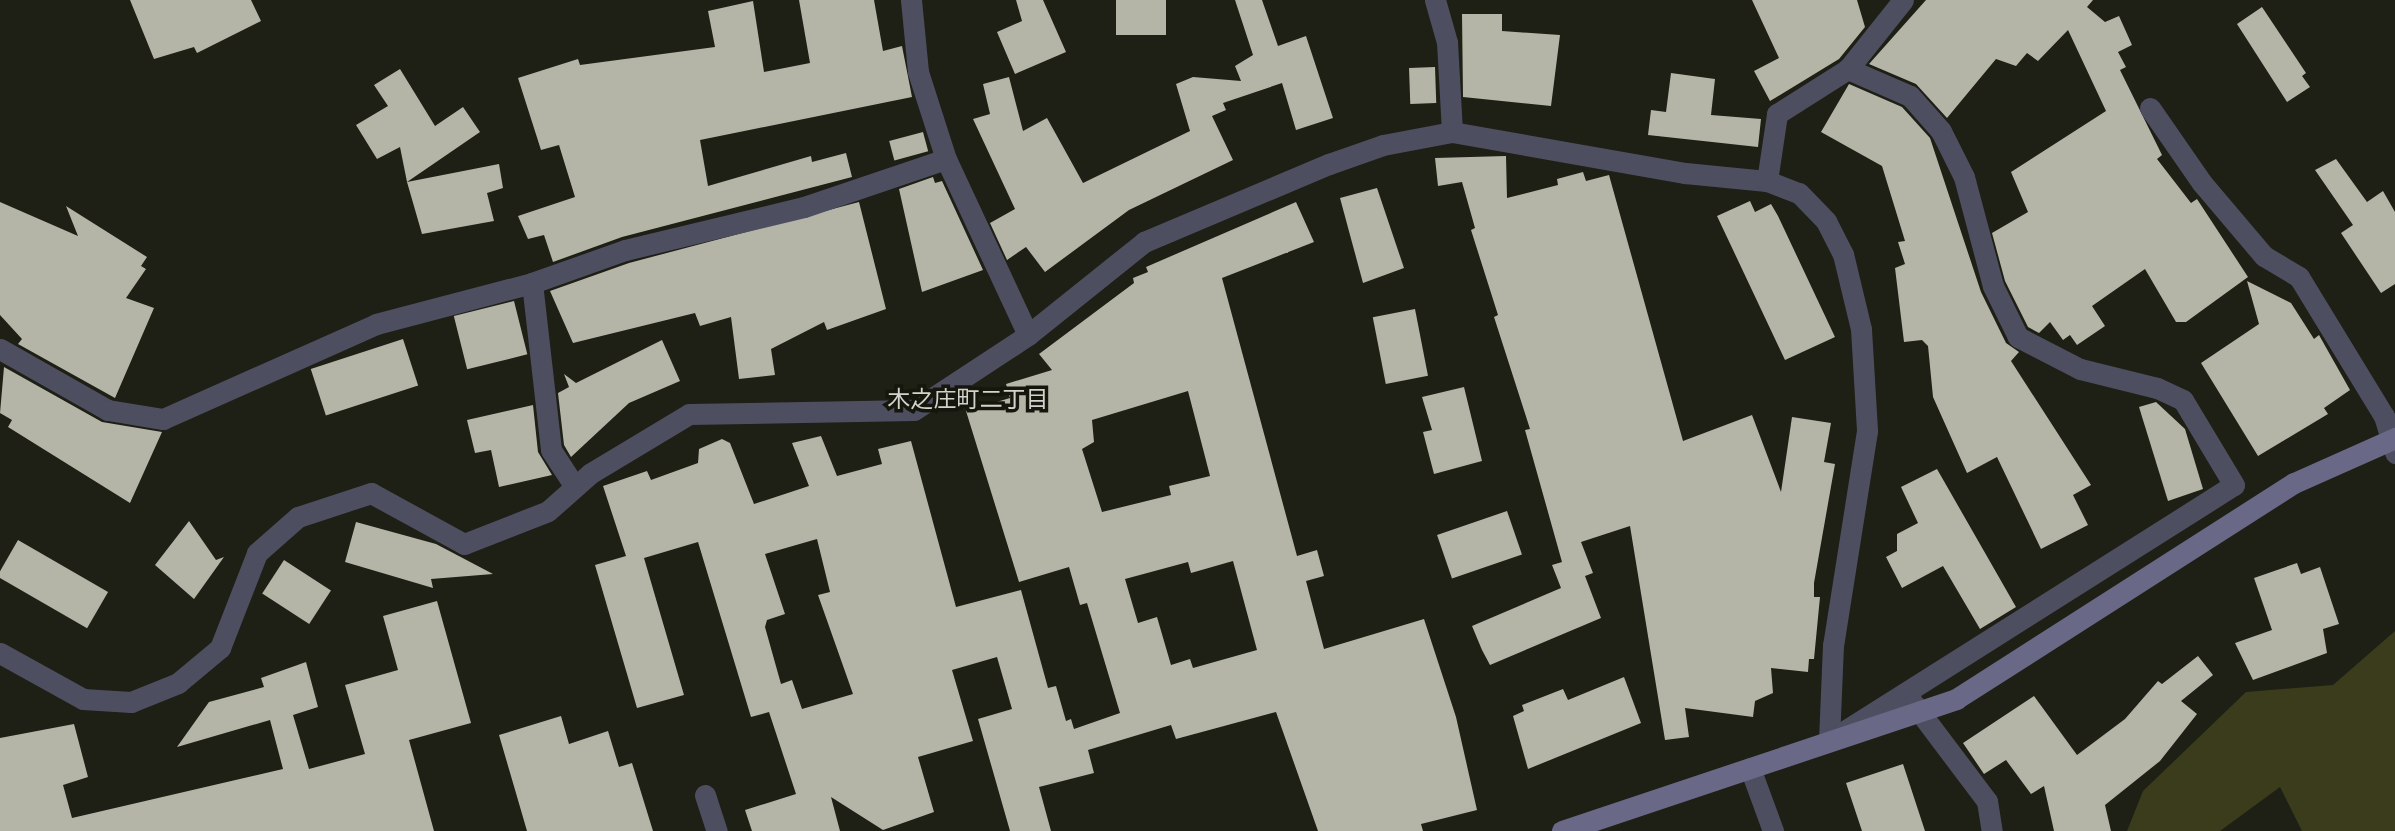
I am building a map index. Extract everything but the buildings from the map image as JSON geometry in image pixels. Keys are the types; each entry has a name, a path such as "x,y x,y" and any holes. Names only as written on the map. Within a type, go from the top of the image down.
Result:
{"street":[{"path":"911,0 918,72 946,159 1028,335"},
{"path":"1435,0 1447,42 1452,132"},
{"path":"1768,181 1777,114 1848,69 1903,0"},
{"path":"1829,741 2234,485 2183,400 2157,388 2080,369 2018,337 1993,286 1964,177 1941,131 1910,96 1848,69"},
{"path":"1562,831 1956,699 2294,483 2394,444 2384,416 2299,278 2264,256 2202,183 2150,108"},
{"path":"0,653 83,699 131,702 178,683 220,648 257,553 298,517 371,493 464,544 548,512 575,487 638,441 689,414 914,410 1028,335 1144,242 1317,168 1383,145 1452,132 1685,173 1768,181 1799,193 1826,221 1843,254 1861,329 1867,431 1833,645 1829,741"},
{"path":"0,349 108,410 163,419 376,324 532,283 625,250 804,207 946,159"},
{"path":"532,283 551,450 575,487"},
{"path":"1904,693 1923,711 1987,801 1992,831"},
{"path":"1750,768 1773,831"},
{"path":"705,795 717,831"}],"green space":[{"path":"2395,631 2395,831 2302,831 2280,787 2220,831 2127,831 2143,791 2246,692 2333,685"}],"district":[{"name":"木之庄町二丁目","path":"968,400"}]}
